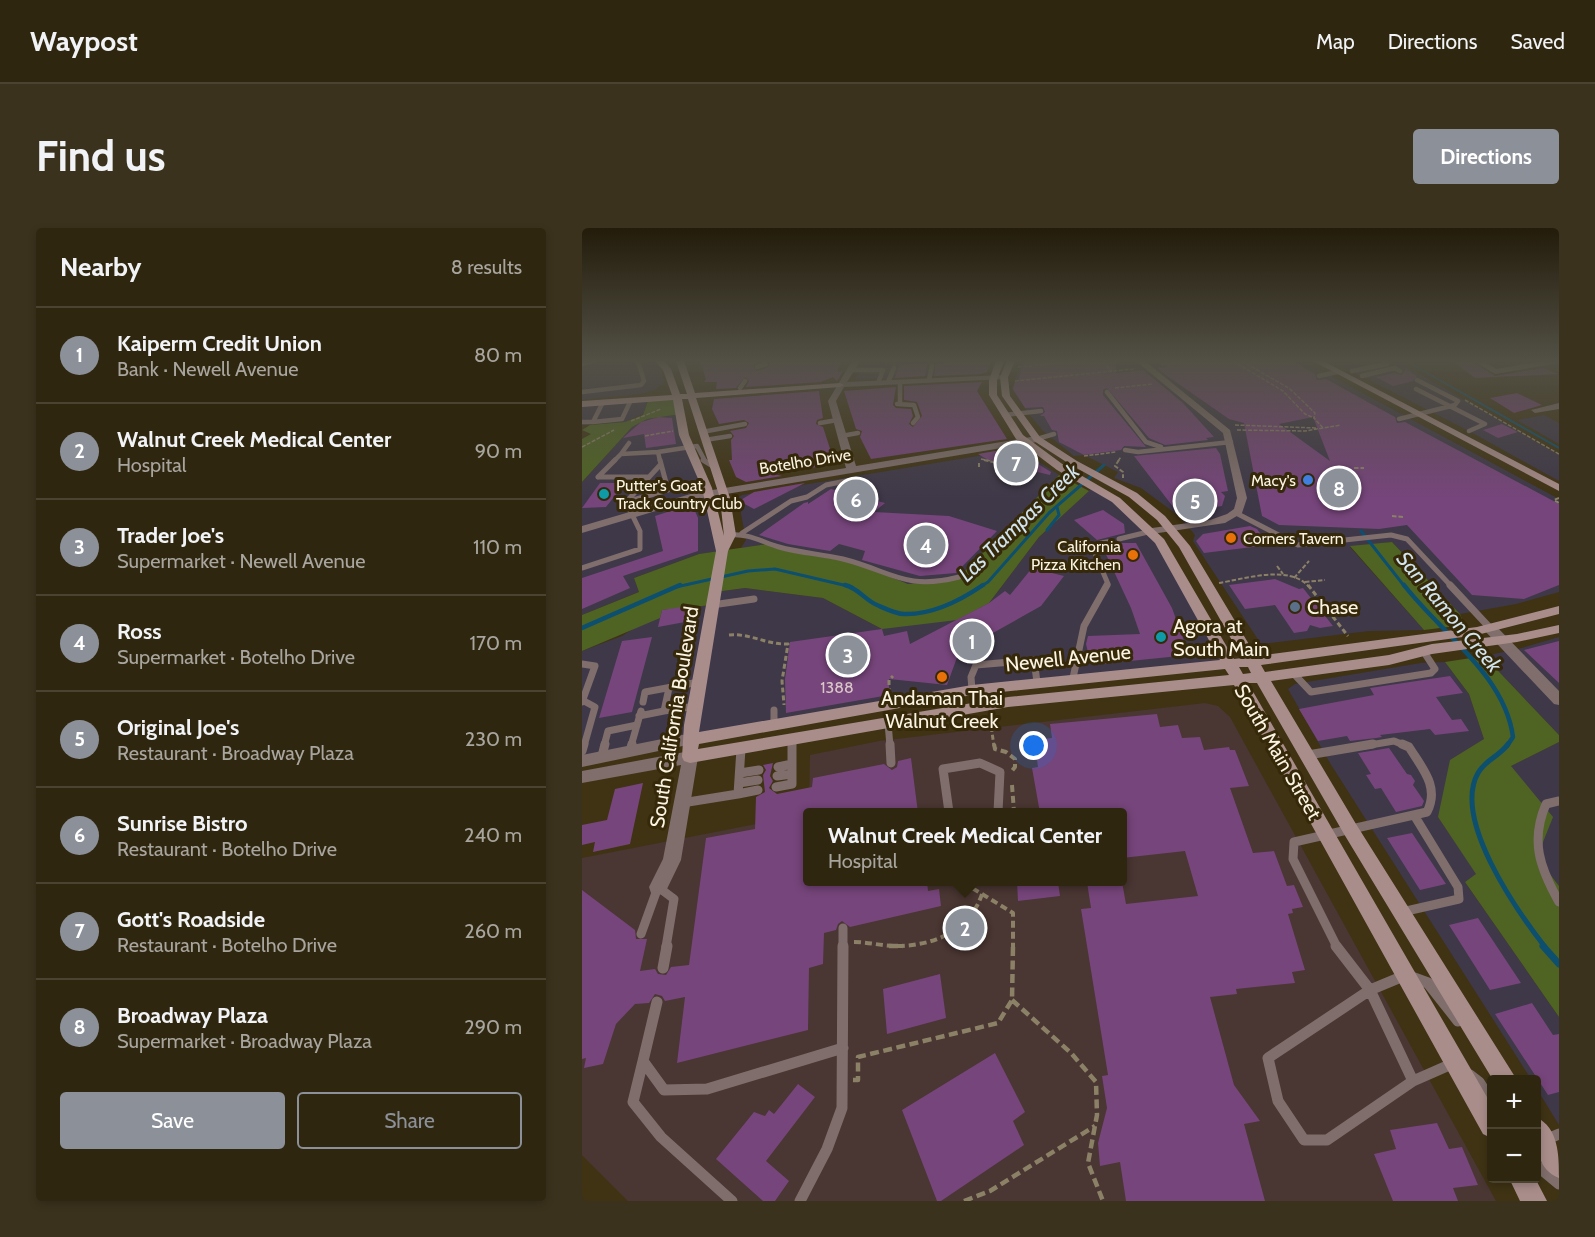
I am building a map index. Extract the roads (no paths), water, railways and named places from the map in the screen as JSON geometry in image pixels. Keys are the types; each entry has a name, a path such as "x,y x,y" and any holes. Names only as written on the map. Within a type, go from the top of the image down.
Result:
{"main road":[{"name":"South California Boulevard","path":"679,406 688,446 708,493 722,551 695,706 691,748"},
{"path":"695,406 736,534"},
{"name":"South Main Street","path":"999,406 1025,442 1061,468 1104,492 1152,531 1184,580 1237,680 1487,1119"},
{"name":"South Main Street","path":"1013,406 1037,439 1120,484 1151,509 1169,528 1203,576 1249,661 1503,1075"},
{"path":"1403,406 1559,488"},
{"path":"1420,406 1559,476"},
{"name":"South California Boulevard","path":"722,551 736,534"},
{"name":"Newell Avenue","path":"691,748 741,749 1008,702 1294,674 1427,647 1470,632 1559,610"},
{"name":"Newell Avenue","path":"691,748 779,721 972,690 1249,661 1479,644 1559,629"},
{"path":"1546,1135 1559,1166"},
{"path":"1523,1183 1534,1201"}],"street":[{"path":"833,406 841,436 847,477"},
{"path":"1152,531 1220,521 1240,509 1242,498 1229,436 1220,424 1196,406"},
{"path":"1535,410 1557,406"},
{"name":"Botelho Drive","path":"582,530 708,493 847,477 1037,439"},
{"path":"1490,628 1559,700"},
{"name":"Newell Avenue","path":"582,761 630,751 691,748"},
{"name":"Newell Avenue","path":"582,777 691,748"},
{"name":"South California Boulevard","path":"658,887 672,860 691,748"}],"lane":[{"path":"593,422 601,406"},
{"path":"582,422 622,419 630,406"},
{"path":"913,423 918,417 915,406"},
{"path":"1115,406 1146,442 1166,448"},
{"path":"1399,419 1447,406"},
{"path":"1450,406 1485,424 1469,431"},
{"path":"1004,415 1041,411"},
{"path":"820,423 837,420"},
{"path":"704,436 745,424"},
{"path":"841,436 858,433"},
{"path":"1037,439 1054,434"},
{"path":"704,436 730,436"},
{"path":"1123,452 1138,453 1230,442"},
{"path":"629,443 598,477 649,477"},
{"path":"621,454 658,452 697,446 704,461 716,468"},
{"path":"626,502 668,490 658,452"},
{"path":"626,502 661,464"},
{"path":"736,534 791,501 807,497 826,485 847,477"},
{"path":"582,568 640,549 640,531 626,502"},
{"path":"1236,513 1298,545 1391,536 1407,539 1490,628"},
{"path":"1101,543 1152,531"},
{"path":"736,534 786,549 850,561 908,584 932,584 959,577"},
{"path":"1073,678 1084,626 1108,584 1094,551"},
{"path":"714,598 754,599"},
{"path":"1294,674 1311,692 1431,673 1435,669 1427,647"},
{"path":"972,690 971,677 976,665 1034,660 1037,682"},
{"path":"582,664 595,666 583,702 595,707 582,751"},
{"path":"643,702 645,692 699,682"},
{"path":"664,711 669,688"},
{"path":"630,751 640,714 695,706"},
{"path":"774,710 779,721"},
{"path":"888,723 891,762"},
{"path":"602,756 608,731 637,725"},
{"path":"776,787 792,784 792,741"},
{"path":"1308,755 1394,741 1409,747 1432,785 1433,801 1427,812 1294,842 1293,859 1338,952 1370,990 1413,1081"},
{"path":"738,794 741,749"},
{"path":"948,808 944,769 975,762 990,765 1000,772 998,808"},
{"path":"778,767 792,764"},
{"path":"740,773 759,770"},
{"path":"777,776 792,774"},
{"path":"739,783 758,780"},
{"path":"682,803 758,790"},
{"path":"1559,801 1546,804 1537,822 1535,849 1559,902"},
{"path":"1402,912 1459,899 1458,888 1414,815"},
{"path":"640,934 658,887 674,899 663,968"},
{"path":"800,1201 827,1149 842,1108 843,928"},
{"path":"1487,1095 1479,1082 1455,1062 1413,1081 1327,1140 1304,1140 1278,1101 1268,1058 1370,990 1406,975 1424,980 1437,993 1493,1075"},
{"path":"657,1002 633,1102 661,1137 732,1201"},
{"path":"643,1061 664,1089 707,1089 843,1048"},
{"path":"1541,1170 1559,1184"}],"waterway":[{"path":"1486,406 1559,448"},
{"name":"Las Trampas Creek","path":"980,587 988,582 1049,513 1104,465"},
{"path":"1047,530 1059,515 1057,507"},
{"name":"San Ramon Creek","path":"1361,531 1405,587"},
{"name":"Las Trampas Creek","path":"676,587 748,571 775,569 847,586"},
{"name":"Las Trampas Creek","path":"582,628 680,585"},
{"name":"Las Trampas Creek","path":"847,586 877,605 894,612 914,614 945,606 983,585"},
{"name":"San Ramon Creek","path":"1404,585 1469,655 1498,694 1513,737 1507,746"},
{"name":"Las Trampas Creek","path":"847,586 852,587"},
{"name":"San Ramon Creek","path":"1508,744 1478,773 1472,792 1474,815 1480,839 1491,864 1519,911 1545,947"},
{"name":"San Ramon Creek","path":"1543,946 1559,964"}],"place":[{"name":"Gott's Roadside","path":"1016,463"},
{"name":"Macy's","path":"1308,480"},
{"name":"Broadway Plaza","path":"1339,488"},
{"name":"Putter's Goat Track Country Club","path":"604,494"},
{"name":"Sunrise Bistro","path":"856,499"},
{"name":"Original Joe's","path":"1195,501"},
{"name":"Corners Tavern","path":"1231,538"},
{"name":"Ross","path":"926,545"},
{"name":"California Pizza Kitchen","path":"1133,555"},
{"name":"Chase","path":"1295,607"},
{"name":"Agora at South Main","path":"1161,637"},
{"name":"Kaiperm Credit Union","path":"972,641"},
{"name":"Trader Joe's","path":"848,655"},
{"name":"Andaman Thai Walnut Creek","path":"942,677"},
{"name":"Walnut Creek Medical Center","path":"965,928"}]}
